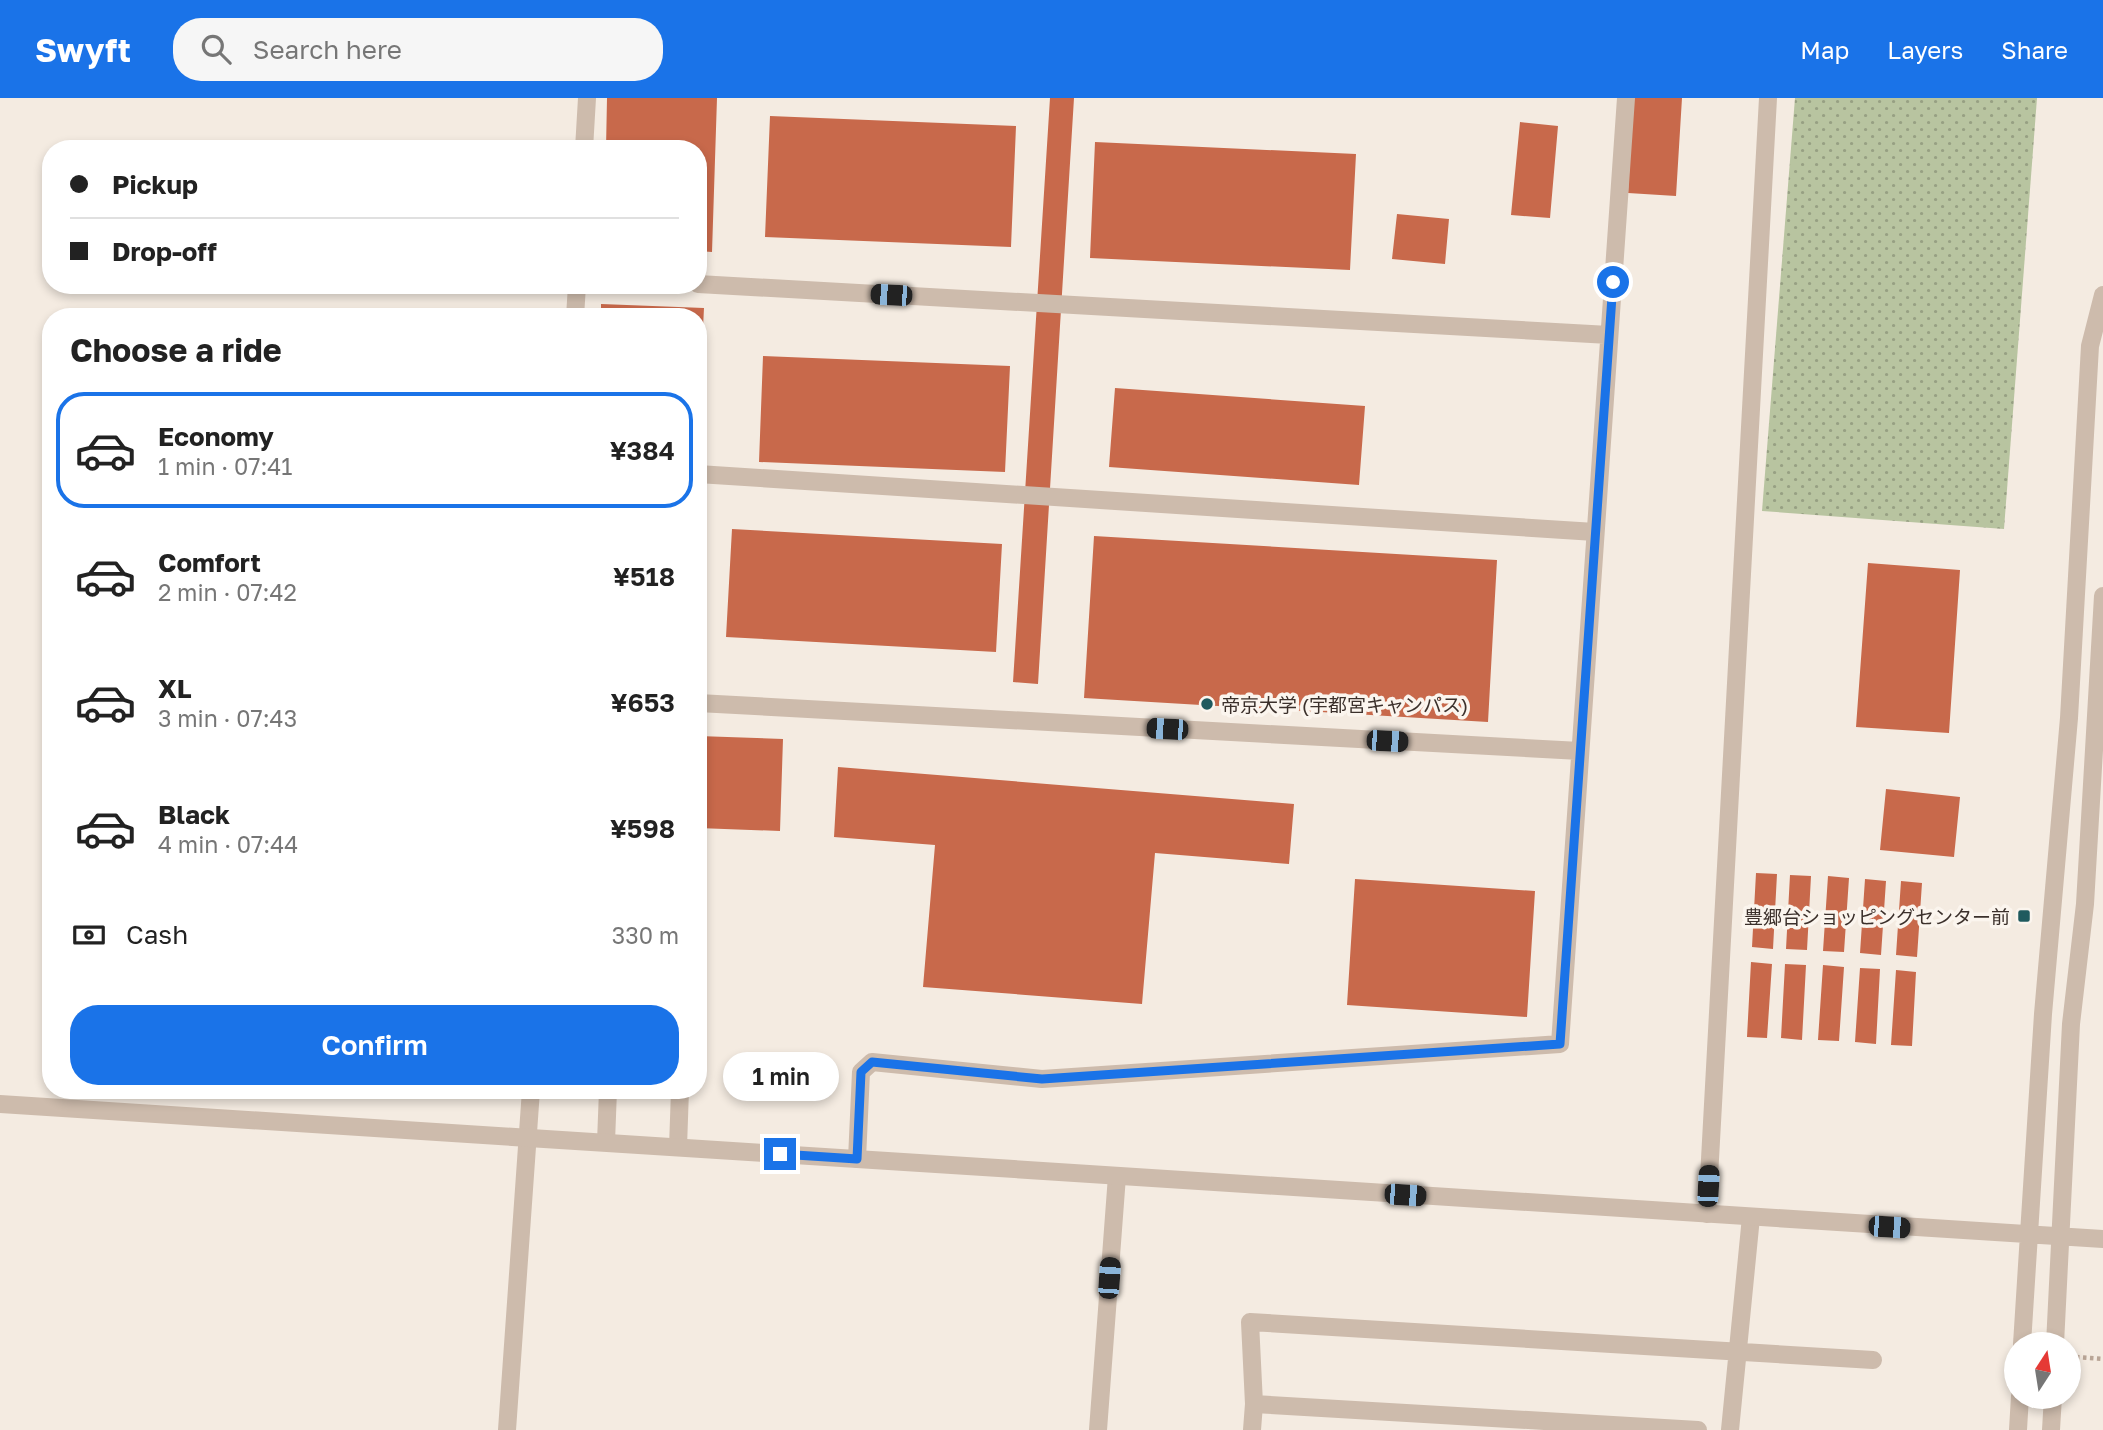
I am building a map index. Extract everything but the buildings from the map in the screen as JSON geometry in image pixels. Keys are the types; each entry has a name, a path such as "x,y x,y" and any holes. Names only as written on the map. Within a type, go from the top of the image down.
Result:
{"street":[{"path":"585,140 587,98"},
{"path":"857,1159 861,1072 872,1062 1042,1079 1560,1044 1626,98"},
{"path":"1707,1214 1768,98"},
{"path":"707,285 1609,335"},
{"path":"2023,1332 2044,1000 2069,718 2090,346 2103,295"},
{"path":"707,475 1595,532"},
{"path":"2055,1332 2071,1024 2085,904 2103,596"},
{"path":"707,703 1580,751"},
{"path":"507,1430 531,1099"},
{"path":"606,1142 608,1099"},
{"path":"678,1147 680,1099"},
{"path":"0,1104 2103,1239"},
{"path":"1098,1430 1116,1176"},
{"path":"1730,1430 1751,1217"},
{"path":"1252,1430 1254,1404 1250,1322 1872,1360"},
{"path":"1254,1404 1698,1430"},
{"path":"2018,1430 2019,1409"},
{"path":"2051,1430 2052,1409"}],"path":[{"path":"2081,1358 2103,1359"}],"green space":[{"path":"1795,98 2037,98 2004,529 1762,511"}],"place":[{"name":"帝京大学 (宇都宮キャンパス)","path":"1207,704"},
{"name":"豊郷台ショッピングセンター前","path":"2024,916"}],"route":[{"path":"780,1154 857,1159 861,1072 872,1062 1042,1079 1560,1044 1613,282"}]}
